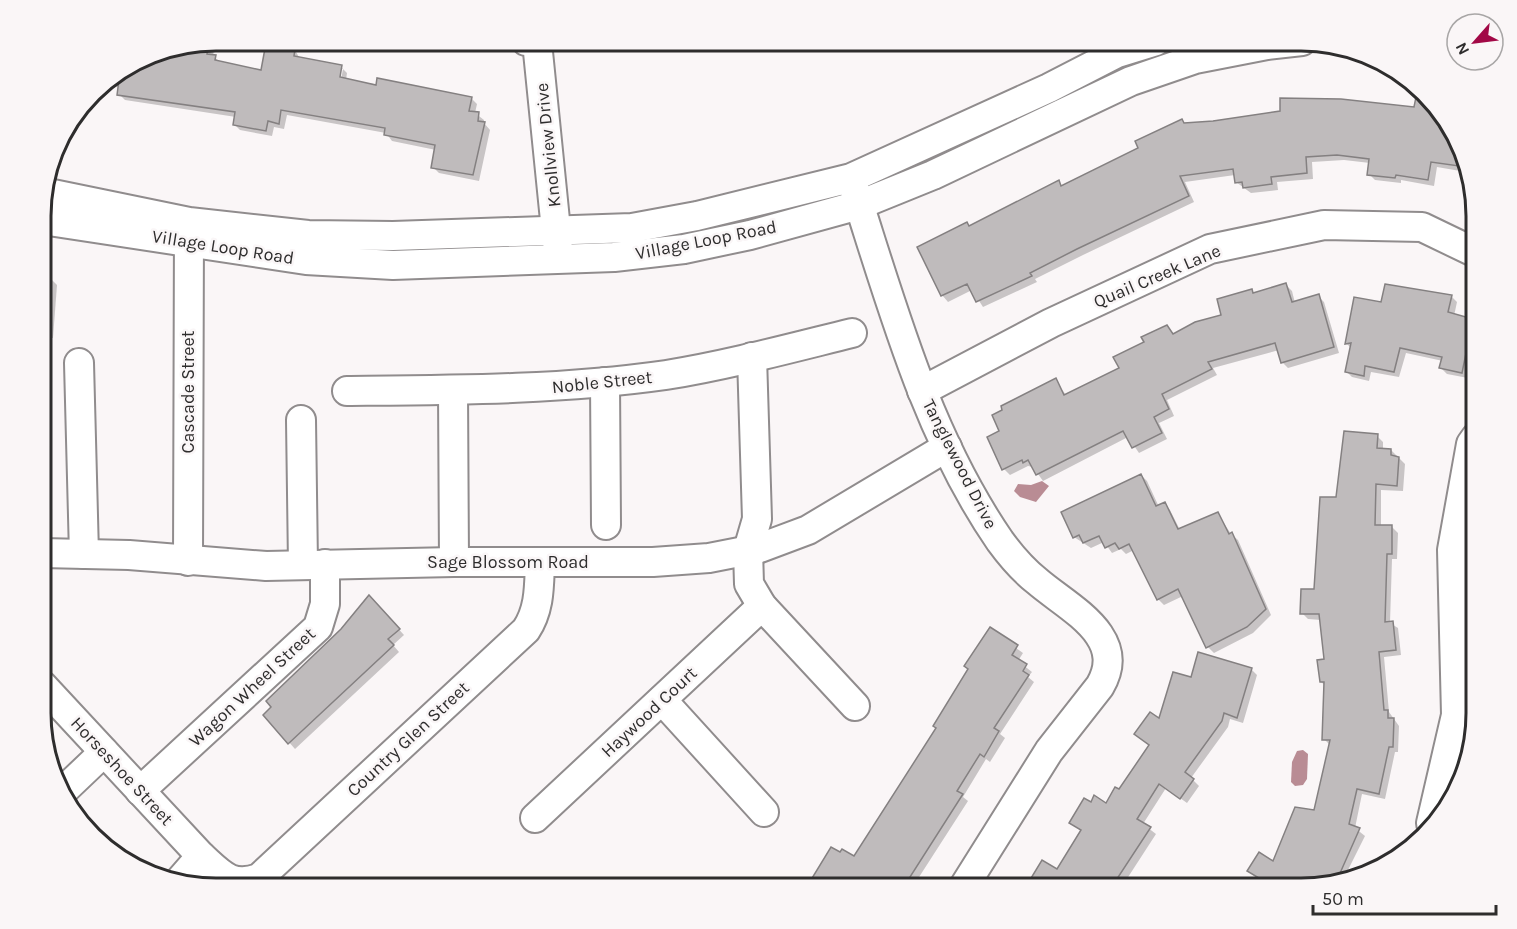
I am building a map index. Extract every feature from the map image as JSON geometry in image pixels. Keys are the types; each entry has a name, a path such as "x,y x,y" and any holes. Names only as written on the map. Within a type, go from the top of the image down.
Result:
{"street":[{"name":"Knollview Drive","path":"538,51 558,246"},
{"name":"Village Loop Road","path":"558,246 632,228 697,216 850,178 1049,88 1123,51"},
{"name":"Village Loop Road","path":"51,221 189,232 558,246 614,257 684,249 750,235 859,205 933,175 1131,81 1195,59 1231,51"},
{"name":"Tanglewood Drive","path":"850,178 922,391 974,500 1001,541 1035,580 1098,631 1105,644 1107,674 1049,751 969,878"},
{"name":"Village Loop Road","path":"52,194 189,232"},
{"name":"Quail Creek Lane","path":"922,391 1051,323 1210,249 1324,225 1422,226 1466,248"},
{"name":"Cascade Street","path":"188,561 189,232"},
{"name":"Noble Street","path":"347,391 518,390 605,382 684,372 852,333"},
{"path":"752,357 757,519 748,550 749,584 762,606 855,706"},
{"path":"79,363 84,554"},
{"path":"605,382 606,525"},
{"path":"453,390 454,562"},
{"name":"Wagon Wheel Street","path":"140,791 318,627 325,604 314,564 301,420"},
{"name":"Sage Blossom Road","path":"51,553 266,566 682,561 748,550 808,530 947,447"},
{"path":"1434,810 1456,716 1452,550 1466,472"},
{"name":"Country Glen Street","path":"259,878 526,630 534,618 537,607 540,562"},
{"name":"Haywood Court","path":"535,818 762,606"},
{"name":"Horseshoe Street","path":"51,695 201,856 229,878"},
{"path":"662,700 764,812"},
{"path":"68,786 104,752"},
{"path":"185,875 201,856"}],"shaded area":[{"path":"1042,481 1049,486 1036,502 1020,497 1014,491 1018,484 1031,485"},
{"path":"1303,750 1308,754 1307,779 1303,785 1295,786 1291,782 1292,762 1297,751"}],"building":[{"path":"208,51 207,54 216,55 215,60 261,70 265,51 295,51 294,56 342,65 340,77 376,85 377,78 472,97 469,111 479,112 478,121 485,122 473,175 431,168 435,145 384,135 385,128 281,110 279,124 268,121 266,131 233,125 235,112 117,95 118,84 125,79 143,68 184,54"},
{"path":"1416,97 1444,134 1458,166 1431,162 1428,180 1396,175 1395,178 1367,175 1369,159 1337,155 1306,157 1307,173 1271,177 1272,184 1243,188 1242,182 1235,183 1233,169 1180,176 1189,196 1077,249 1030,273 1032,276 976,302 967,284 941,296 917,247 967,222 969,226 1059,180 1061,186 1138,148 1135,141 1182,119 1184,123 1213,121 1280,111 1280,98 1341,99 1414,107"},
{"path":"1286,283 1292,302 1319,294 1334,347 1281,363 1275,343 1208,362 1212,369 1162,394 1169,409 1154,417 1162,433 1132,448 1123,431 1036,475 1028,460 1023,463 1022,460 1002,470 987,437 999,431 992,415 1002,410 1001,406 1056,378 1064,395 1119,368 1113,357 1144,342 1141,337 1167,325 1173,334 1195,322 1221,315 1217,299 1252,289 1253,293"},
{"path":"1385,284 1452,295 1448,312 1466,317 1466,353 1462,373 1439,368 1442,357 1400,348 1394,372 1365,366 1364,376 1345,372 1351,343 1345,344 1354,297 1381,302"},
{"path":"1344,431 1378,434 1377,448 1391,449 1391,455 1399,457 1397,486 1376,484 1375,525 1392,525 1392,554 1387,554 1385,622 1393,621 1396,650 1379,652 1384,710 1388,710 1388,718 1394,718 1393,747 1389,747 1379,794 1357,789 1349,824 1360,828 1340,873 1311,878 1259,878 1247,871 1259,852 1273,861 1295,807 1314,810 1330,740 1322,740 1324,682 1320,682 1317,660 1324,659 1319,614 1300,614 1301,589 1314,589 1320,497 1336,497"},
{"path":"1141,474 1156,506 1165,502 1178,529 1218,512 1229,534 1232,532 1266,609 1247,627 1206,648 1178,589 1157,600 1129,544 1119,549 1115,543 1105,548 1099,536 1083,543 1079,535 1073,538 1061,512"},
{"path":"369,595 400,629 388,639 394,645 288,744 263,715 271,707 266,701 341,629"},
{"path":"990,627 1018,645 1012,655 1027,664 1023,671 1029,675 994,728 999,731 984,757 980,754 957,791 963,794 909,878 812,878 831,847 840,852 842,849 854,856 936,728 933,726 968,669 964,666"},
{"path":"1198,652 1252,668 1237,718 1224,713 1222,721 1185,772 1194,779 1180,799 1159,784 1137,819 1151,827 1118,878 1031,878 1042,860 1057,869 1081,830 1069,823 1084,798 1091,802 1094,795 1106,803 1115,787 1119,789 1149,745 1134,734 1150,712 1159,718 1173,672 1191,677"}]}
